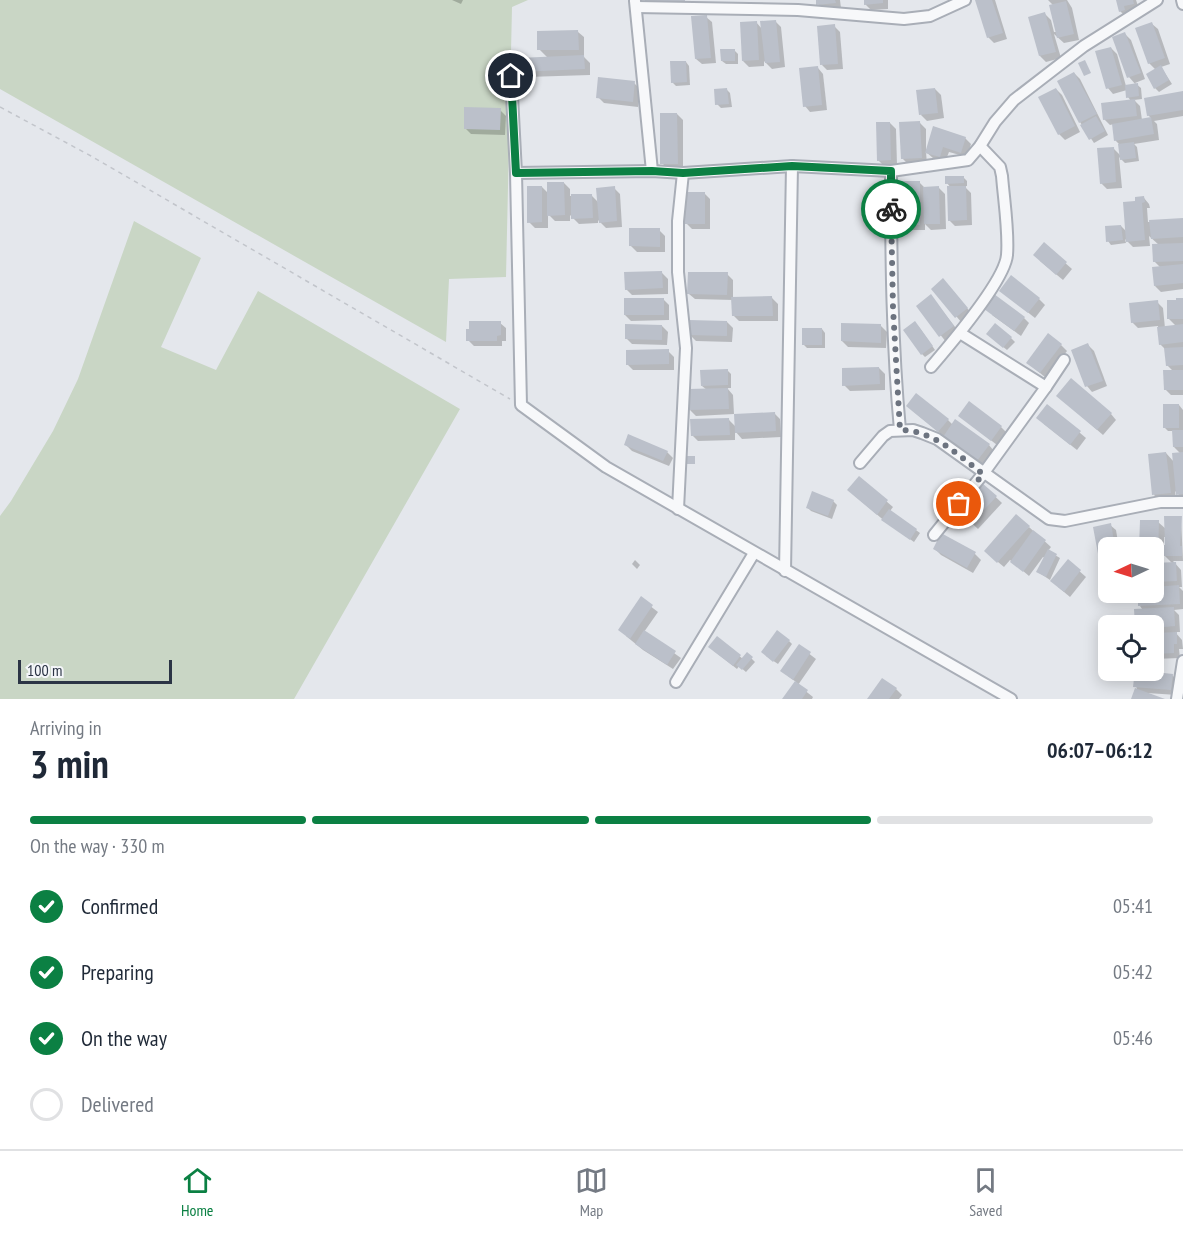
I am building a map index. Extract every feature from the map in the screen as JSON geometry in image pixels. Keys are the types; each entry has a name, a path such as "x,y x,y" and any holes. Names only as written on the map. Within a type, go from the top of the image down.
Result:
{"street":[{"path":"652,171 635,3 798,10 904,19 930,16 965,0"},
{"path":"516,173 652,171 683,173 792,166 891,171 968,160 1014,100 1084,46 1157,0"},
{"path":"1182,0 1183,4"},
{"path":"511,76 516,173 521,405 606,467 1011,699"},
{"path":"931,367 960,333 998,276 1007,257 1000,167 980,146"},
{"path":"785,571 792,166"},
{"path":"891,171 892,289 900,430"},
{"path":"678,509 686,348 678,272 678,221 683,173"},
{"path":"960,333 1046,387"},
{"path":"934,535 983,474 1064,360"},
{"path":"860,463 890,431 913,430 937,439 1049,519 1065,521 1160,502 1183,502"},
{"path":"676,682 754,553"},
{"path":"1177,699 1183,661"}],"path":[{"path":"0,107 91,156 521,405"}],"green space":[{"path":"0,0 528,0 512,7 506,277 449,279 446,342 0,89"},
{"path":"134,221 201,258 161,347 216,370 258,291 460,409 294,699 0,699 0,516 53,431 78,379"}],"building":[{"path":"645,0 685,0 685,4 645,4"},
{"path":"816,0 835,0 836,3 816,5"},
{"path":"864,0 883,0 883,3 864,5"},
{"path":"975,0 992,0 1003,33 987,38"},
{"path":"1116,0 1133,0 1134,4 1124,6 1125,10 1119,12"},
{"path":"1066,1 1074,34 1057,38 1049,5"},
{"path":"1045,12 1056,52 1039,56 1028,17"},
{"path":"707,15 711,58 695,59 691,16"},
{"path":"776,20 780,62 765,63 760,21"},
{"path":"757,21 759,60 742,61 740,22"},
{"path":"1152,22 1165,58 1148,64 1135,28"},
{"path":"835,24 838,64 820,65 817,26"},
{"path":"578,30 579,50 537,50 537,31"},
{"path":"1125,32 1141,73 1127,78 1112,37"},
{"path":"1111,47 1122,85 1106,89 1095,51"},
{"path":"720,49 735,49 735,61 721,61"},
{"path":"584,55 585,69 519,72 519,58"},
{"path":"1085,60 1091,73 1084,76 1078,63"},
{"path":"670,61 686,61 687,82 671,83"},
{"path":"1161,65 1169,80 1154,89 1146,74"},
{"path":"818,66 822,105 803,107 799,68"},
{"path":"1074,72 1097,114 1079,123 1057,81"},
{"path":"598,77 635,81 633,102 596,98"},
{"path":"1138,83 1139,96 1126,98 1125,85"},
{"path":"727,88 729,104 715,105 714,89"},
{"path":"935,88 938,113 919,115 916,90"},
{"path":"1056,88 1075,126 1058,135 1038,97"},
{"path":"1183,91 1183,110 1147,116 1144,98"},
{"path":"1135,99 1137,116 1103,120 1101,103"},
{"path":"464,107 501,108 500,130 464,129"},
{"path":"660,113 677,113 678,164 660,164"},
{"path":"1096,116 1105,131 1089,140 1080,125"},
{"path":"1151,117 1154,134 1114,141 1112,124"},
{"path":"920,121 922,158 901,159 899,122"},
{"path":"876,122 890,122 891,160 877,161"},
{"path":"933,126 966,137 961,153 943,147 940,157 925,153"},
{"path":"1134,142 1136,158 1120,160 1118,144"},
{"path":"1114,147 1116,182 1100,184 1097,148"},
{"path":"945,176 964,176 964,183 945,184"},
{"path":"901,181 920,181 920,225 901,225"},
{"path":"547,182 564,182 565,215 547,216"},
{"path":"527,186 542,186 542,222 527,223"},
{"path":"615,186 617,221 599,223 596,188"},
{"path":"939,186 940,224 924,224 923,187"},
{"path":"947,186 966,186 967,220 948,221"},
{"path":"684,192 705,192 705,224 684,224"},
{"path":"571,194 592,194 593,218 571,219"},
{"path":"1144,196 1145,202 1142,203 1145,240 1126,242 1123,202 1135,201 1135,197"},
{"path":"1183,218 1183,237 1151,239 1149,220"},
{"path":"1121,225 1123,240 1106,242 1105,226"},
{"path":"629,228 660,228 660,247 629,246"},
{"path":"1044,242 1067,262 1056,275 1033,255"},
{"path":"1183,243 1183,261 1153,262 1152,244"},
{"path":"1183,264 1183,283 1154,286 1152,267"},
{"path":"662,271 663,288 625,290 624,272"},
{"path":"688,272 728,272 727,295 687,294"},
{"path":"1011,275 1040,298 1028,313 999,291"},
{"path":"943,278 968,308 955,318 931,289"},
{"path":"931,294 954,326 939,337 916,306"},
{"path":"994,294 1025,317 1014,331 984,309"},
{"path":"772,296 773,316 732,316 731,297"},
{"path":"624,298 664,298 664,315 624,315"},
{"path":"1176,298 1183,298 1183,319 1167,319 1167,300 1176,300"},
{"path":"1158,300 1160,320 1131,323 1129,303"},
{"path":"689,320 727,321 727,336 688,335"},
{"path":"469,321 501,321 501,335 497,336 497,341 466,341"},
{"path":"915,321 933,346 921,355 903,330"},
{"path":"841,323 881,324 881,343 841,341"},
{"path":"995,323 1012,337 1003,348 986,334"},
{"path":"625,324 662,325 662,340 625,339"},
{"path":"1183,324 1183,342 1159,345 1157,327"},
{"path":"802,328 822,328 822,345 802,345"},
{"path":"1048,333 1062,344 1040,373 1026,363"},
{"path":"1088,343 1103,381 1085,387 1071,350"},
{"path":"1183,347 1183,365 1166,366 1164,348"},
{"path":"669,349 669,364 626,365 626,350"},
{"path":"879,367 880,384 842,386 842,368"},
{"path":"728,369 728,385 701,386 700,370"},
{"path":"1163,370 1183,370 1183,390 1164,390"},
{"path":"1071,378 1112,413 1097,430 1056,396"},
{"path":"728,388 729,409 689,410 688,389"},
{"path":"916,393 949,419 938,432 906,406"},
{"path":"969,401 1002,426 991,441 958,416"},
{"path":"1047,404 1081,431 1070,445 1036,418"},
{"path":"1163,404 1179,404 1179,428 1163,428"},
{"path":"775,412 776,431 735,433 734,414"},
{"path":"729,418 730,435 691,436 690,419"},
{"path":"955,419 990,444 977,461 943,437"},
{"path":"1172,430 1183,430 1183,447 1173,447"},
{"path":"628,434 668,451 663,461 624,445"},
{"path":"1166,452 1171,493 1152,495 1148,454"},
{"path":"1183,452 1183,494 1176,495 1172,453"},
{"path":"682,456 695,456 695,464 681,464"},
{"path":"859,476 888,500 877,515 847,490"},
{"path":"982,483 997,496 971,524 957,511"},
{"path":"812,491 834,500 828,516 806,508"},
{"path":"889,509 917,529 910,540 881,520"},
{"path":"1016,514 1030,526 997,563 984,551"},
{"path":"1164,516 1182,516 1180,546 1182,546 1182,556 1164,556"},
{"path":"1140,520 1159,520 1159,537 1139,537"},
{"path":"1111,523 1113,537 1098,537 1098,554 1093,527"},
{"path":"1033,530 1046,540 1023,572 1010,562"},
{"path":"941,533 976,552 967,568 933,549"},
{"path":"1048,549 1057,554 1046,577 1036,572"},
{"path":"1068,559 1081,570 1064,592 1050,581"},
{"path":"1176,562 1177,581 1164,582 1164,563"},
{"path":"1179,585 1180,604 1138,606 1138,603 1164,603 1164,586"},
{"path":"641,596 653,605 630,639 618,630"},
{"path":"1174,607 1175,626 1164,627 1164,615 1134,615 1134,609"},
{"path":"644,630 676,651 667,665 635,644"},
{"path":"777,630 790,640 773,662 761,652"},
{"path":"1177,632 1174,653 1164,654 1164,633"},
{"path":"717,636 741,655 733,666 708,647"},
{"path":"799,644 811,652 793,680 780,671"},
{"path":"747,652 753,657 742,670 736,665"},
{"path":"1164,673 1173,674 1171,690 1133,687 1134,681 1164,681"},
{"path":"882,678 897,688 889,699 867,699"},
{"path":"795,681 808,690 802,699 782,699"},
{"path":"1135,688 1165,699 1131,699"}],"way so far":[{"path":"891,209 896,388 900,430 913,430 937,439 983,474 959,504"}],"route":[{"path":"511,76 516,173 652,171 683,173 792,166 891,171 891,209"}]}
